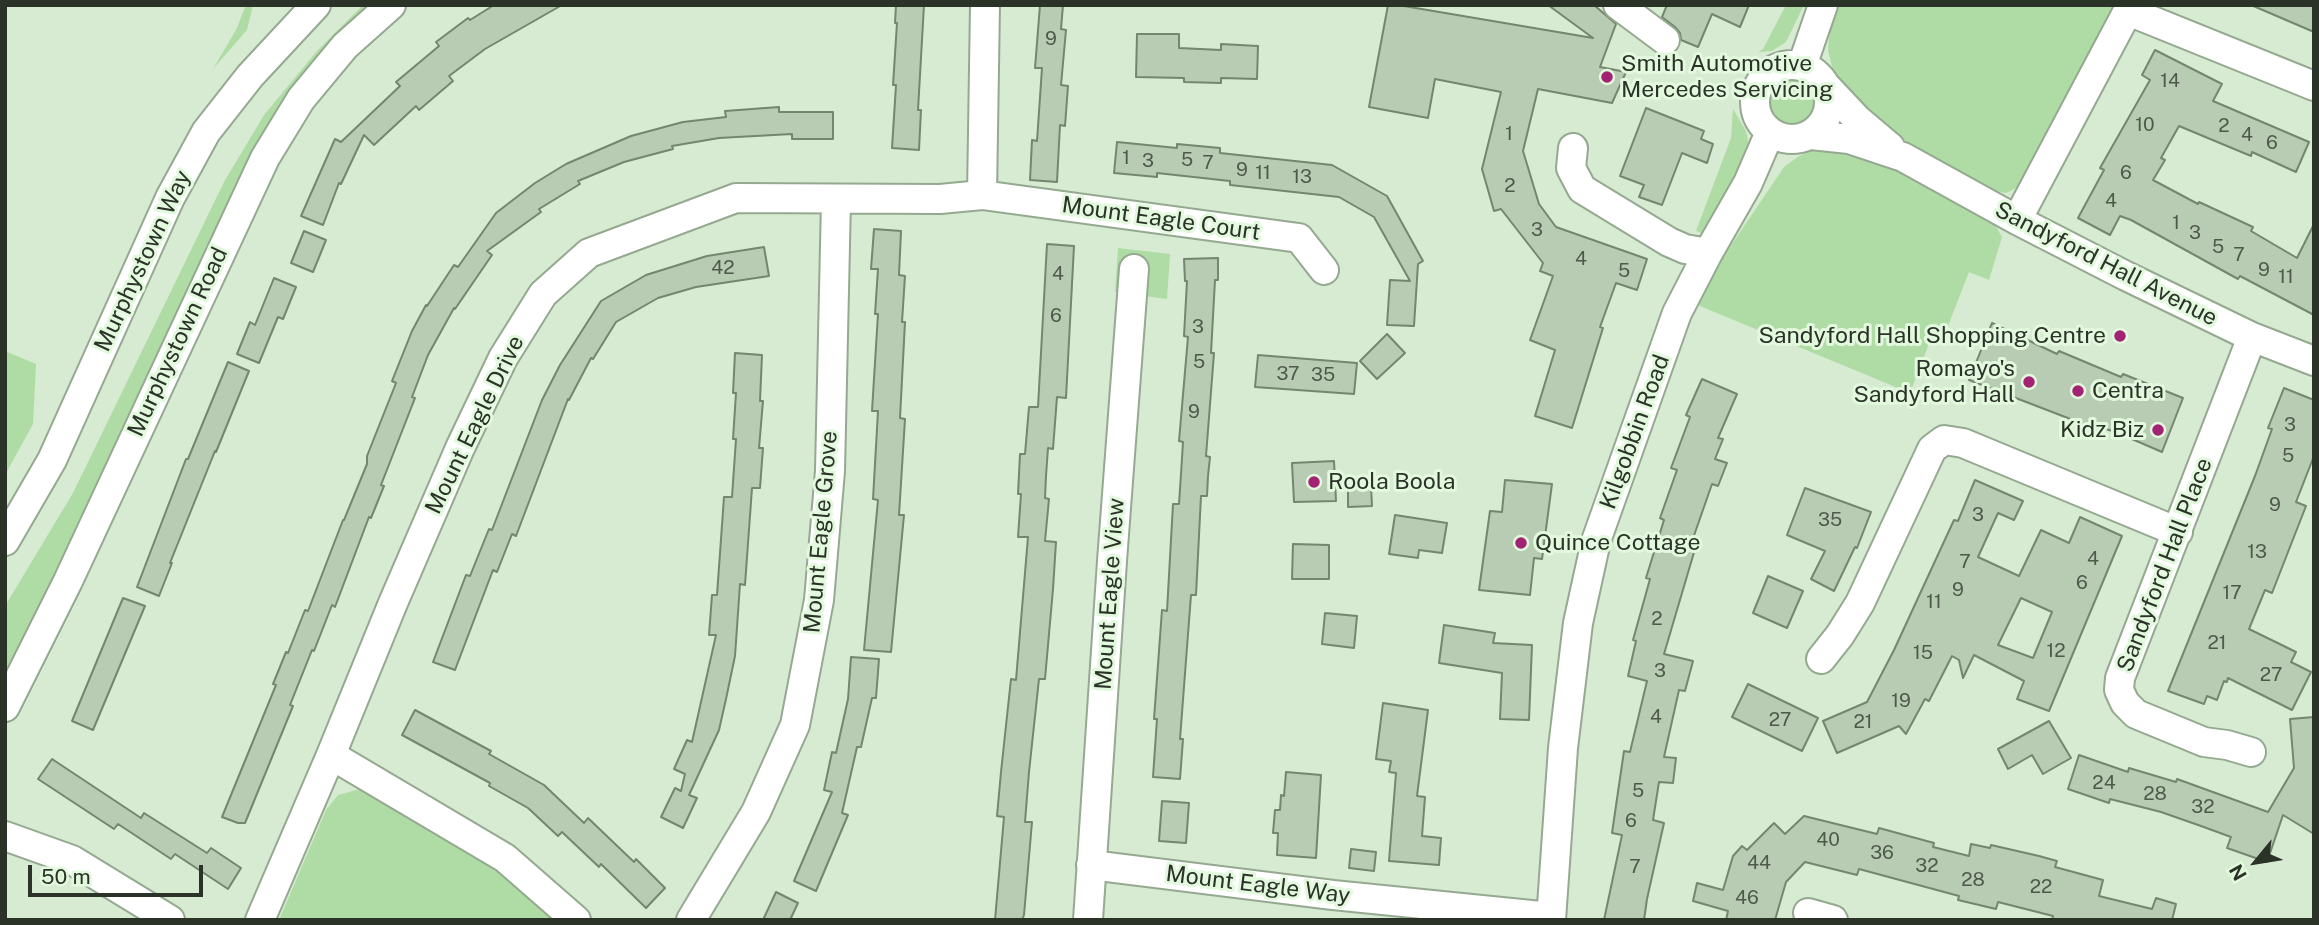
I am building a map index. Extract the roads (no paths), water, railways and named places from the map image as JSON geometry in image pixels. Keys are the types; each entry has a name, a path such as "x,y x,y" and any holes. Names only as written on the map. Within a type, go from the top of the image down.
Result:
{"street":[{"name":"Murphystown Way","path":"5,541 52,460 170,198 206,132 250,76 317,5"},
{"name":"Murphystown Road","path":"5,707 68,581 265,158 301,99 345,46 391,5"},
{"path":"982,195 985,5"},
{"path":"1618,5 1665,40"},
{"path":"1802,66 1823,5"},
{"path":"2017,220 2130,8 2314,86"},
{"path":"1787,64 1802,66 1819,76 1826,86 1829,104 1827,117 1821,127 1811,135 1800,139 1787,139 1770,132 1760,123 1754,98 1758,86 1774,68 1787,64"},
{"name":"Sandyford Hall Avenue","path":"1826,86 1858,120 1903,157"},
{"name":"Kilgobbin Road","path":"1551,918 1563,748 1578,623 1596,541 1677,313 1748,183 1770,132"},
{"name":"Sandyford Hall Avenue","path":"1811,135 1849,139 1903,157 2126,276 2252,337 2314,361"},
{"path":"1573,148 1571,168 1582,189 1669,242 1685,249 1708,253"},
{"name":"Mount Eagle Drive","path":"260,920 460,448 503,358 543,294 589,253 736,198 940,200 982,195"},
{"name":"Mount Eagle Court","path":"982,195 1299,238 1324,270"},
{"name":"Mount Eagle Grove","path":"691,920 757,812 795,725 819,600 830,471 835,200"},
{"name":"Mount Eagle View","path":"1088,920 1111,561 1134,269"},
{"name":"Sandyford Hall Place","path":"2251,752 2204,742 2136,714 2124,703 2119,690 2120,678 2252,337"},
{"path":"1821,659 1860,603 1931,449 1944,440 1964,443 2178,532"},
{"path":"331,755 505,858 576,920"},
{"path":"5,836 72,860 170,920"},
{"name":"Mount Eagle Way","path":"1091,865 1333,895 1551,918"}],"place":[{"name":"Smith Automotive Mercedes Servicing","path":"1607,77"},
{"name":"Sandyford Hall Shopping Centre","path":"2120,336"},
{"name":"Romayo's Sandyford Hall","path":"2029,382"},
{"name":"Centra","path":"2078,391"},
{"name":"Kidz Biz","path":"2158,430"},
{"name":"Roola Boola","path":"1314,482"},
{"name":"Quince Cottage","path":"1521,543"}]}
